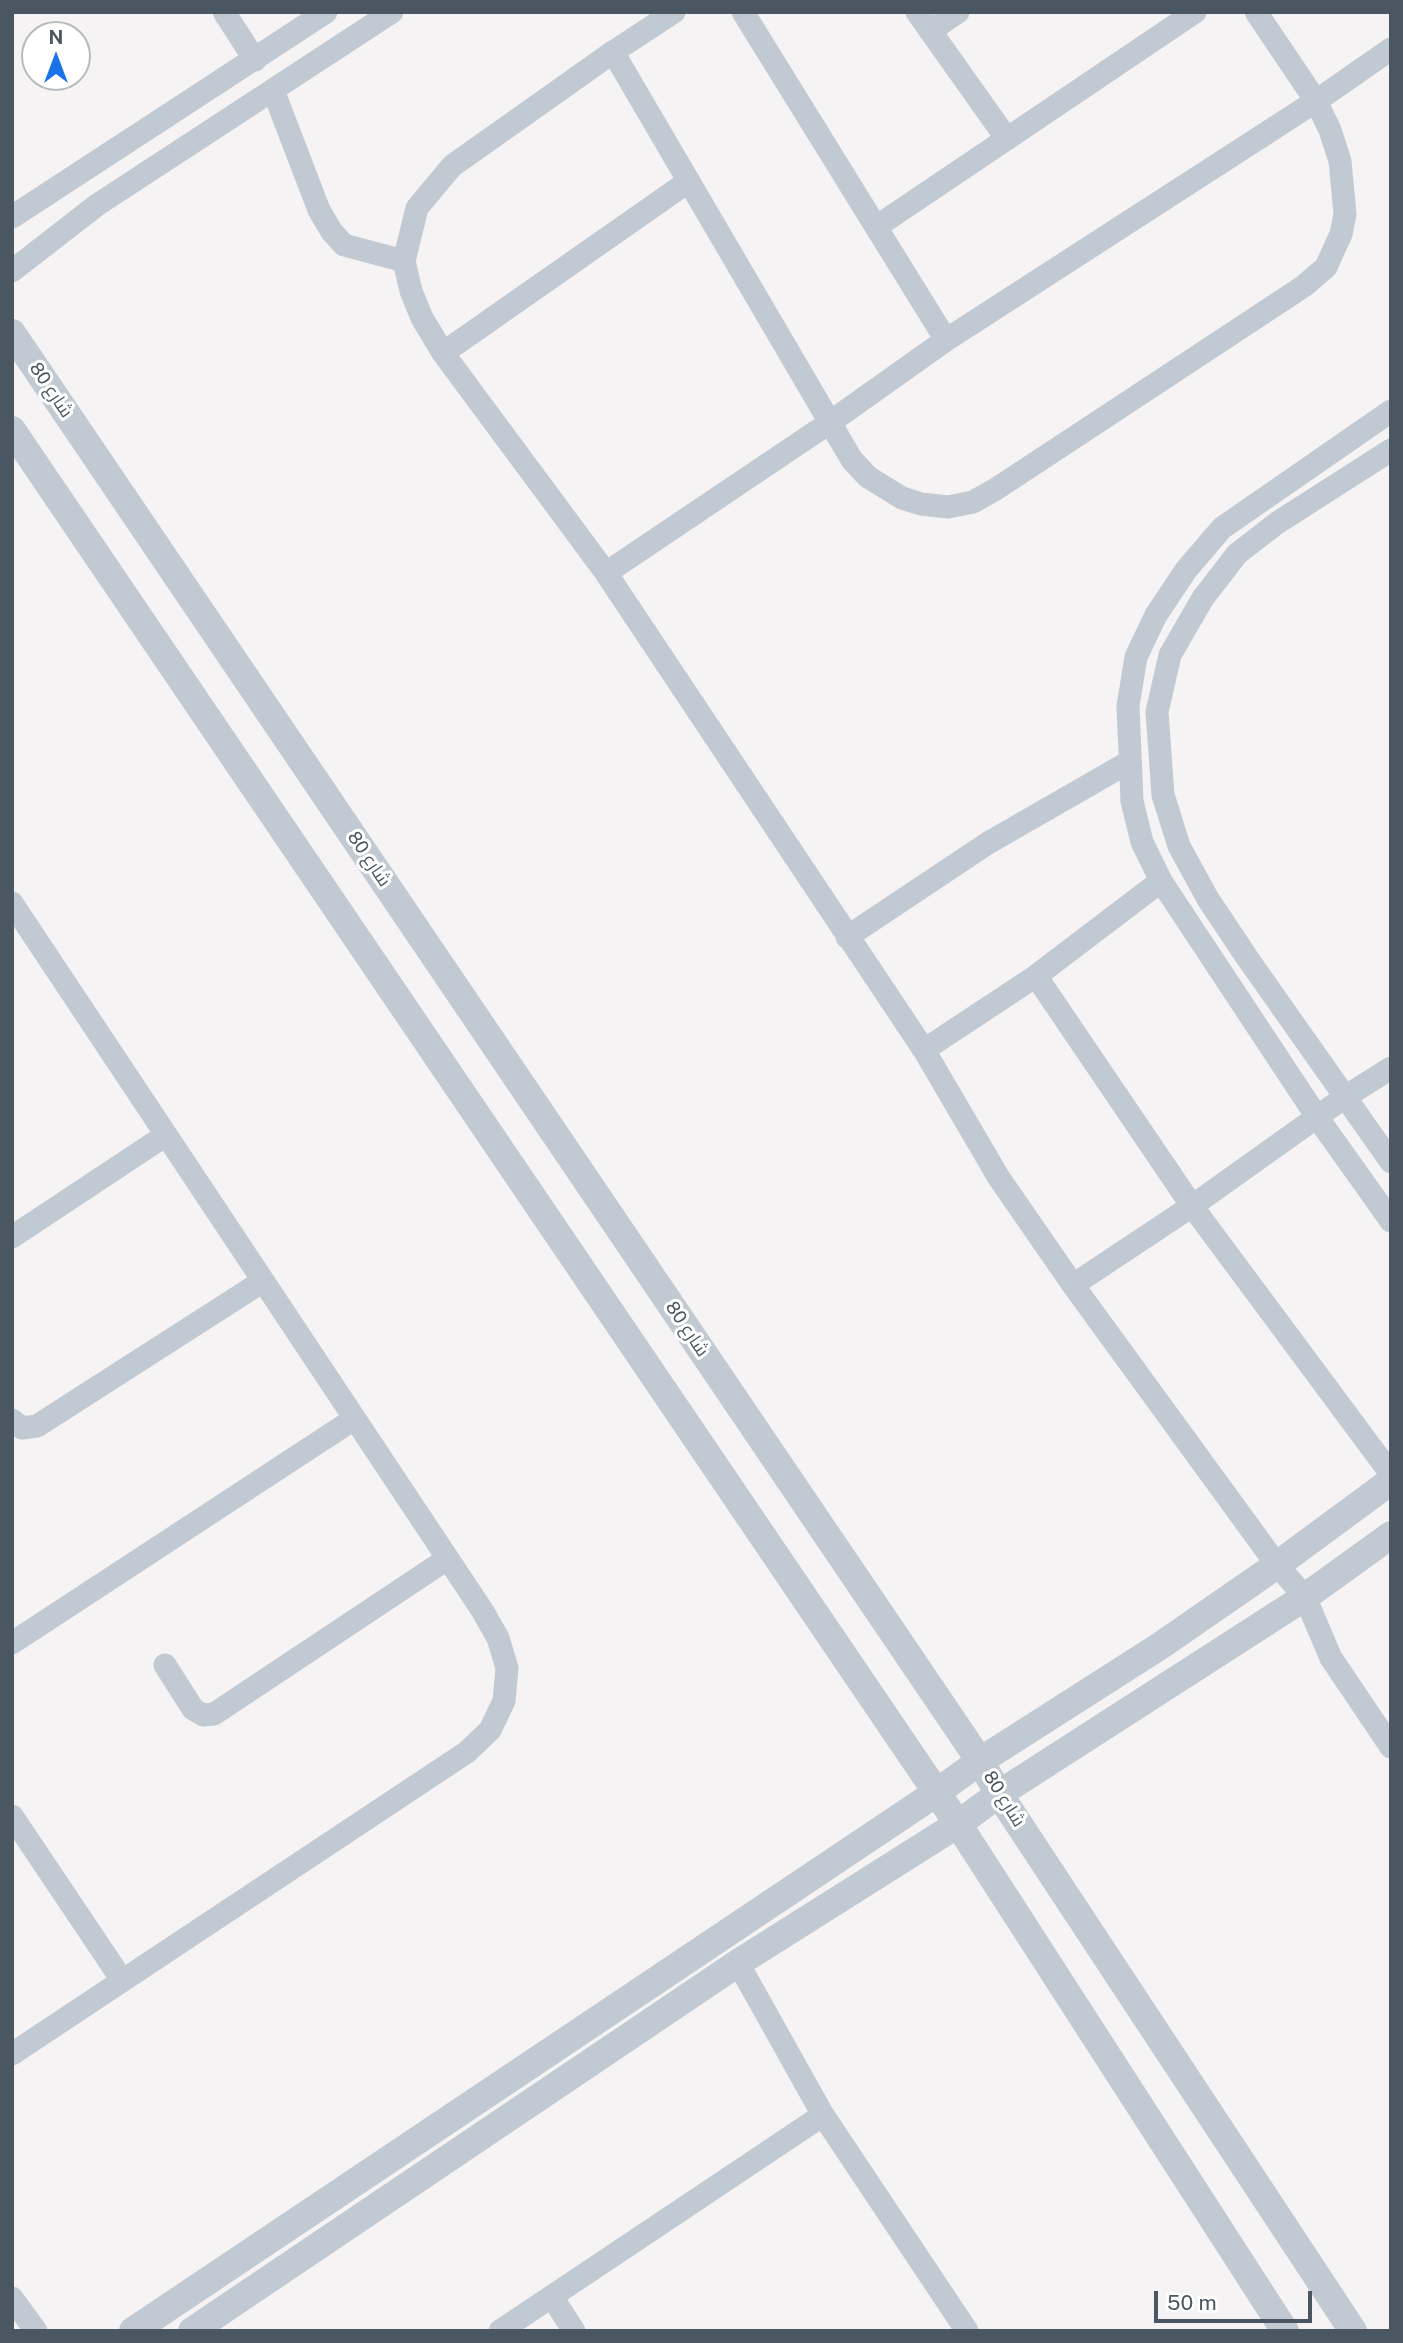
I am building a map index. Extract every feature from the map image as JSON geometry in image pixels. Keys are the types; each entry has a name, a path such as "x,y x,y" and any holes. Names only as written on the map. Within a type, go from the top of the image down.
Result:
{"street":[{"path":"224,12 255,60"},
{"path":"12,216 326,12"},
{"path":"12,271 97,205 392,12"},
{"path":"674,12 452,166 417,208 404,261 422,318 443,353 606,573 924,1050 999,1178 1073,1285 1277,1565 1305,1597 1331,1658 1391,1747"},
{"path":"743,12 946,340"},
{"path":"958,12 923,21 1007,139"},
{"path":"876,227 1195,12"},
{"path":"613,52 852,460 883,488 911,501 948,508 974,502 996,489 1316,278 1330,260 1341,234 1345,214 1337,151 1316,101 1256,12"},
{"path":"606,573 829,423 946,340 1316,101 1391,49"},
{"path":"273,90 319,210 332,232 344,245 404,261"},
{"path":"443,353 689,181"},
{"name":"شارع 80","path":"12,333 980,1761 999,1794 1353,2331"},
{"path":"1391,411 1222,528 1186,570 1156,615 1136,657 1128,706 1132,801 1142,842 1161,881 1317,1117 1391,1221"},
{"path":"12,430 958,1824 1285,2331"},
{"path":"1391,450 1277,523 1237,554 1203,598 1170,655 1157,712 1163,795 1179,846 1208,899 1248,959 1391,1162"},
{"path":"847,937 988,843 1129,762"},
{"path":"924,1050 1036,976 1161,881"},
{"path":"12,902 498,1637 507,1668 504,1701 490,1730 467,1752 12,2054"},
{"path":"1036,976 1192,1206 1391,1474"},
{"path":"1073,1285 1391,1068"},
{"path":"12,1237 166,1135"},
{"path":"12,1420 22,1428 37,1426 262,1281"},
{"path":"12,1643 354,1419"},
{"path":"132,2331 980,1761 1160,1646 1391,1481"},
{"path":"191,2331 738,1963 958,1824 999,1794 1305,1597 1391,1535"},
{"path":"165,1665 193,1709 203,1715 214,1714 447,1559"},
{"path":"12,1816 20,1844 122,1980"},
{"path":"738,1963 823,2115 967,2331"},
{"path":"500,2331 823,2115"},
{"path":"552,2297 574,2331"},
{"path":"12,2298 36,2331"}]}
